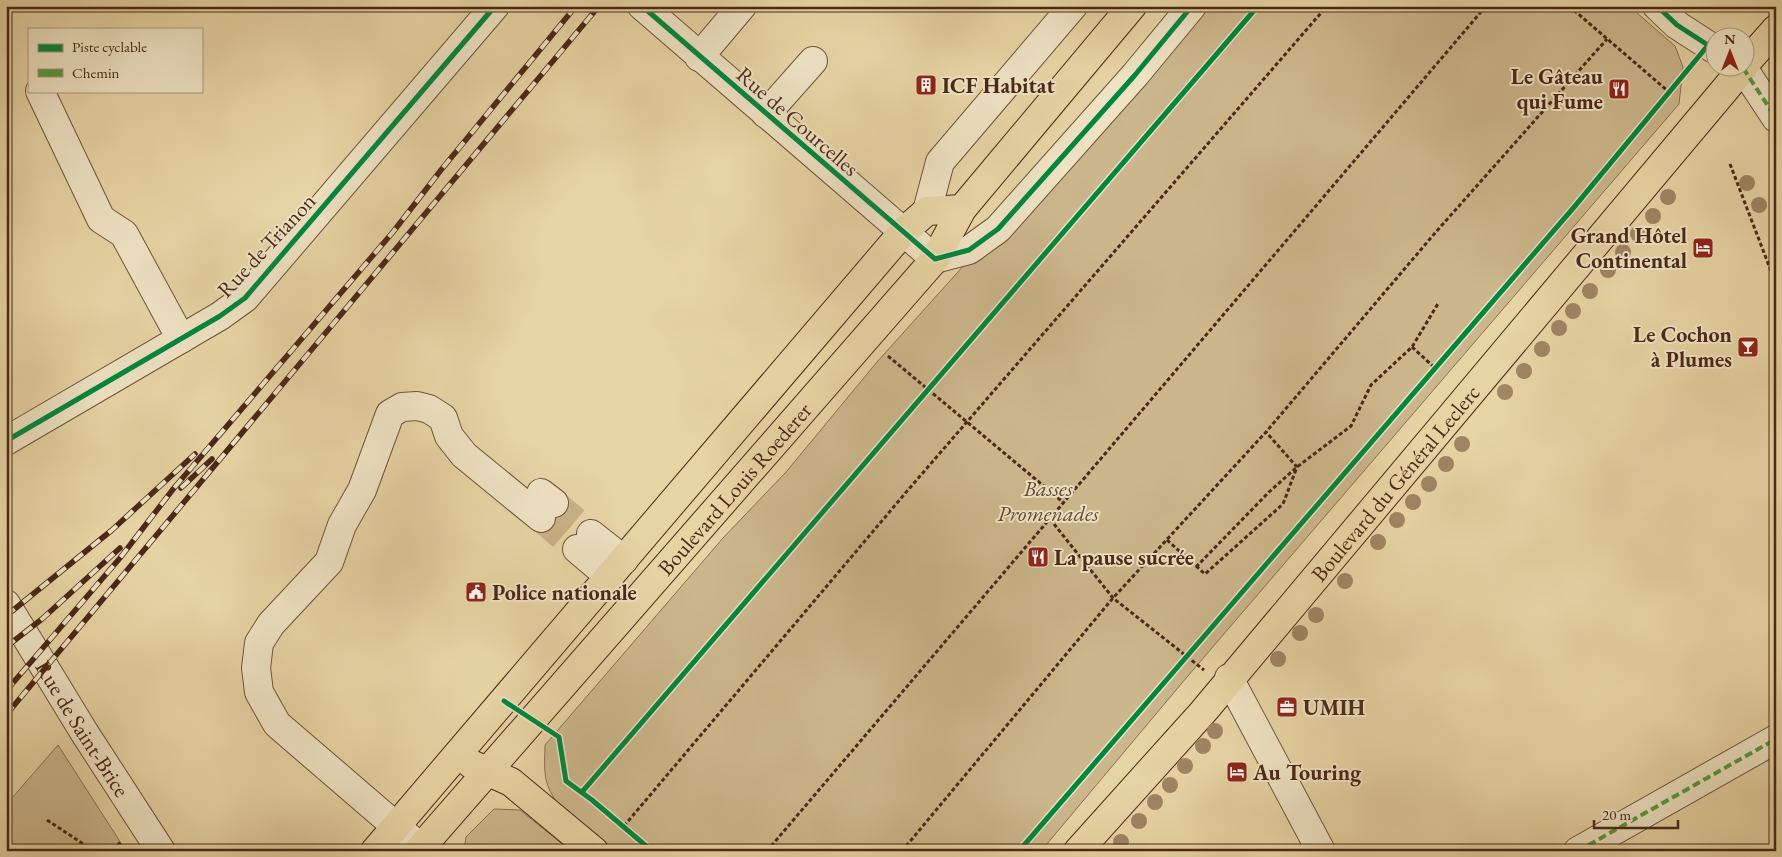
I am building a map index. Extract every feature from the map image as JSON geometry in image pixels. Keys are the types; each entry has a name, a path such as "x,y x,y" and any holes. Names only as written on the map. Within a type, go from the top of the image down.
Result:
{"main road":[{"name":"Boulevard Louis Roederer","path":"419,849 935,259 962,209 1132,6"},
{"name":"Boulevard du Général Leclerc","path":"1754,54 1776,28"},
{"name":"Boulevard du Général Leclerc","path":"1078,851 1203,712 1217,674 1734,78"},
{"path":"927,211 962,209"},
{"name":"Boulevard Louis Roederer","path":"375,851 903,232 927,211"},
{"path":"457,756 486,772 511,782 594,851"}],"street":[{"name":"Rue de Trianon","path":"6,442 182,339 245,298 495,6"},
{"name":"Rue de Courcelles","path":"642,6 935,259"},
{"path":"699,57 742,6"},
{"path":"927,211 940,162 1072,6"},
{"path":"935,259 969,250 998,229 1135,75 1192,6"},
{"path":"1657,6 1677,25 1704,43"},
{"path":"766,114 813,61"},
{"path":"1750,78 1776,118"},
{"path":"40,92 101,218 124,234 182,339"},
{"path":"419,849 277,724 259,692 256,668 259,643 271,624 329,562 342,524 362,490 390,414 402,407 417,406 429,409 442,418 449,436 464,455 545,505"},
{"name":"Boulevard Louis Roederer","path":"584,542 617,568"},
{"name":"Rue de Saint-Brice","path":"6,604 84,732 161,851"},
{"path":"1217,674 1321,851"},
{"path":"1578,851 1776,739"}],"path":[{"path":"624,826 908,490 1327,6"},
{"path":"767,851 1486,6"},
{"path":"1569,6 1607,38 1667,94 1675,85"},
{"path":"902,851 1114,598 1266,432 1435,233 1607,38"},
{"path":"1730,164 1776,284"},
{"path":"1196,567 1297,467 1351,426 1371,385 1412,347 1439,302"},
{"path":"866,338 1064,502"},
{"path":"1412,347 1435,368"},
{"path":"1429,375 1442,361"},
{"path":"922,397 935,383"},
{"path":"1266,432 1297,467"},
{"path":"1167,540 1205,574 1283,504 1297,467"},
{"path":"1050,519 1114,598 1186,657 1217,674"},
{"path":"1180,664 1192,649"},
{"path":"588,785 582,792 652,851"},
{"path":"46,820 94,851"}],"green space":[{"name":"Basses Promenades","path":"1197,6 1629,6 1675,46 1683,67 1679,104 1187,677 1041,851 613,851 571,818 553,797 545,773 545,745 723,538 786,472 877,362"},
{"path":"58,745 126,851 6,851 6,805"},
{"path":"494,809 520,810 571,851 464,851 466,837"}],"tunnel":[{"path":"554,503 591,534"},
{"path":"541,518 577,549"}],"railway":[{"path":"6,691 120,558 174,488 393,232 441,170 576,6"},
{"path":"6,715 599,6"},
{"path":"6,616 112,530 195,454"},
{"path":"181,488 212,459"},
{"path":"6,647 42,619 120,548"}],"marked path":[{"path":"1750,78 1776,118"},
{"path":"1578,851 1776,739"}],"cycle path":[{"path":"6,441 220,316 245,298 495,6"},
{"path":"642,6 935,259 969,250 998,229 1135,75 1192,6"},
{"path":"582,792 1258,6"},
{"path":"1657,6 1677,25 1704,43"},
{"path":"1019,851 1575,206 1704,50"},
{"path":"504,701 559,737 566,781 592,800 652,851"}],"place":[{"name":"ICF Habitat","path":"926,85"},
{"name":"Le Gâteau qui Fume","path":"1619,89"},
{"name":"Grand Hôtel Continental","path":"1703,248"},
{"name":"Le Cochon à Plumes","path":"1748,347"},
{"name":"La pause sucrée","path":"1038,557"},
{"name":"Police nationale","path":"476,592"},
{"name":"UMIH","path":"1287,707"},
{"name":"Au Touring","path":"1237,772"}]}
